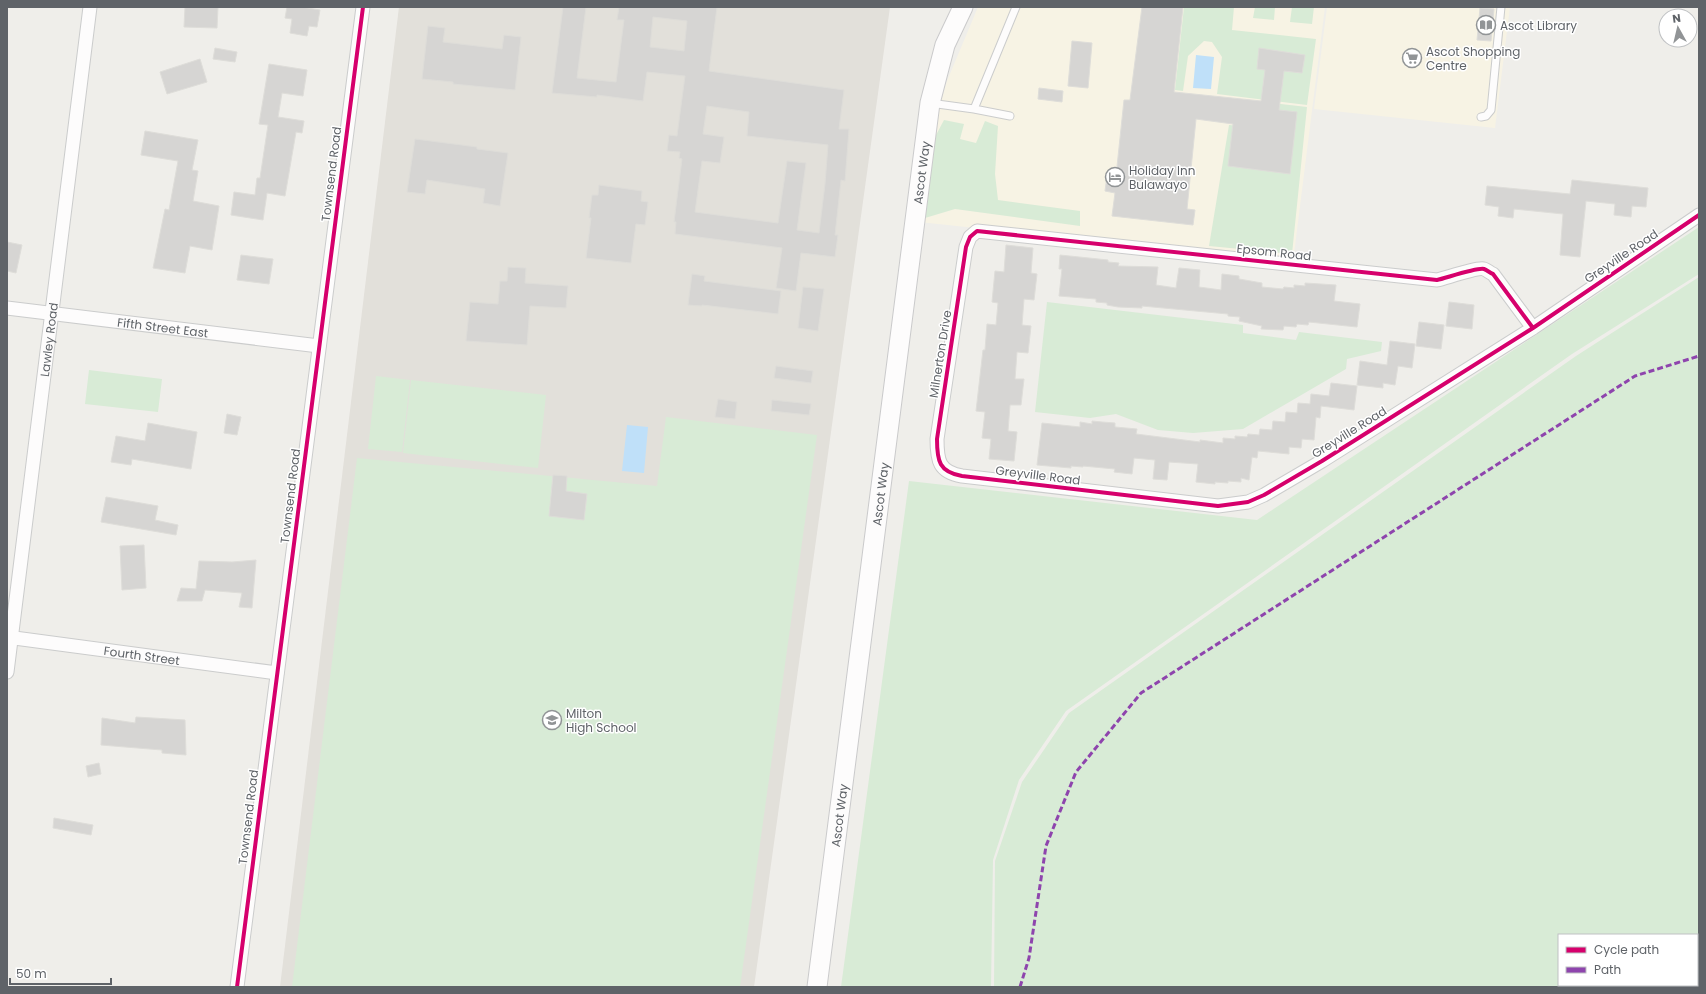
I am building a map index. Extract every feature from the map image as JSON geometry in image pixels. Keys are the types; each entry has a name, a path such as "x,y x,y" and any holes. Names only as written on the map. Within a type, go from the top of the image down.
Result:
{"main road":[{"name":"Ascot Way","path":"817,987 930,103 945,45 963,7"}],"street":[{"name":"Lawley Road","path":"7,672 9,637 52,313 90,7"},
{"name":"Townsend Road","path":"237,987 363,7"},
{"name":"Greyville Road","path":"962,476 1218,506 1236,505 1248,502 1264,495 1322,461 1533,328 1699,215"},
{"name":"Epsom Road","path":"983,230 1437,280 1476,268 1484,269 1492,274 1533,328"},
{"name":"Milnerton Drive","path":"962,476 953,475 945,470 940,463 937,451 937,440 966,247 970,237 977,231 983,230"},
{"name":"Fifth Street East","path":"7,308 319,346"},
{"name":"Fourth Street","path":"9,637 277,673"}],"lane":[{"path":"974,109 1016,7"},
{"path":"1481,117 1486,116 1491,110 1500,7"},
{"path":"930,103 1010,116"}],"shaded area":[{"name":"Milton High School","path":"399,7 890,7 754,987 280,987"},
{"name":"Holiday Inn Bulawayo","path":"978,7 1325,7 1293,262 919,222 932,133 947,81"},
{"name":"Ascot Shopping Centre","path":"1327,7 1510,7 1495,128 1314,109"}],"green space":[{"path":"1184,7 1234,7 1232,30 1316,39 1307,105 1217,94 1222,57 1212,42 1204,41 1188,56 1183,91 1175,90"},
{"path":"1255,7 1275,7 1274,20 1253,18"},
{"path":"1292,7 1314,7 1312,24 1290,22"},
{"path":"1263,102 1307,107 1292,254 1209,246 1229,125 1241,126"},
{"path":"944,120 964,124 960,139 976,143 985,121 998,126 995,174 998,200 1080,211 1080,226 955,209 925,218 935,137"},
{"path":"1699,227 1699,274 1572,354 1066,711 1019,780 993,860 991,987 841,987 909,481 1257,520"},
{"path":"1699,277 1699,987 994,987 995,861 1022,782 1069,713 1576,356"},
{"path":"1047,302 1243,325 1243,333 1296,340 1299,332 1382,342 1381,351 1347,359 1346,369 1243,429 1193,433 1158,430 1116,414 1090,418 1035,412"},
{"path":"89,370 162,379 158,412 85,404"},
{"path":"376,376 410,380 402,452 368,449"},
{"path":"411,380 546,395 538,468 403,453"},
{"path":"666,417 817,435 740,987 292,987 357,458 657,486"}],"water":[{"path":"1196,55 1214,57 1211,89 1193,88"},
{"path":"627,425 648,427 644,473 622,471"}],"building":[{"path":"185,7 218,7 217,28 184,27"},
{"path":"287,7 301,7 320,10 317,27 309,26 307,36 290,33 292,19 285,18"},
{"path":"563,7 586,7 577,78 616,82 624,20 617,20 619,7 717,7 709,71 844,90 839,129 849,129 845,181 841,180 835,235 838,235 835,257 801,253 796,291 776,288 782,248 675,234 676,222 674,222 682,159 679,158 680,152 667,151 669,135 677,136 685,76 647,72 643,101 597,95 597,97 552,93","holes":["653,17 687,21 684,51 650,47","707,106 749,112 747,136 828,145 819,233 797,230 806,163 787,161 778,223 695,212 702,161 720,163 724,137 703,134"]},
{"path":"1142,7 1183,7 1174,92 1261,101 1265,70 1257,69 1259,48 1305,55 1302,73 1284,71 1279,110 1297,112 1290,174 1228,166 1233,124 1196,119 1187,209 1195,210 1193,225 1112,216 1115,193 1105,191 1107,176 1116,176 1124,100 1130,100"},
{"name":"Ascot Library","path":"1480,8 1494,9 1491,41 1477,40"},
{"path":"428,26 445,28 443,42 502,49 504,35 521,37 515,90 453,84 453,82 422,79"},
{"path":"1072,41 1092,43 1088,88 1068,86"},
{"path":"215,48 237,52 235,62 213,59"},
{"path":"200,59 207,82 167,94 160,72"},
{"path":"269,64 307,70 303,96 282,93 278,117 304,121 302,133 296,132 285,196 267,193 263,220 231,215 234,192 255,195 257,178 260,178 268,125 259,124"},
{"path":"1039,88 1063,91 1062,102 1038,99"},
{"path":"145,131 198,140 192,170 198,171 193,201 219,206 212,250 190,246 185,273 153,268 165,209 169,210 178,161 141,155"},
{"path":"415,139 477,147 477,149 508,153 500,206 483,203 485,189 427,180 425,194 407,192"},
{"path":"1572,180 1648,188 1646,207 1632,206 1631,217 1614,215 1615,204 1586,201 1580,257 1560,255 1563,214 1514,209 1513,218 1498,216 1499,207 1485,205 1487,186 1570,194"},
{"path":"599,185 642,191 641,201 648,202 645,225 636,224 631,263 586,258 592,195 598,195"},
{"path":"7,242 22,245 16,273 7,271"},
{"path":"1006,245 1033,248 1031,273 1037,274 1034,300 1024,299 1022,325 1031,326 1028,353 1017,352 1015,379 1024,379 1021,405 1010,405 1008,431 1017,432 1014,461 989,459 991,439 982,438 985,412 976,411 983,350 985,350 987,324 996,325 998,303 992,302 995,271 1004,272"},
{"path":"241,255 273,259 269,284 237,280"},
{"path":"1060,255 1108,260 1108,262 1119,263 1118,266 1158,267 1156,285 1176,288 1179,268 1200,270 1199,287 1221,290 1222,274 1239,276 1239,279 1262,283 1262,287 1283,289 1284,287 1294,288 1294,285 1305,286 1305,283 1336,285 1334,301 1360,304 1357,327 1309,322 1308,325 1297,324 1296,327 1284,326 1283,330 1261,329 1262,326 1239,321 1240,317 1228,316 1228,314 1142,306 1142,308 1118,307 1107,305 1107,303 1096,302 1096,299 1059,296 1062,269 1059,269"},
{"path":"508,267 526,268 525,283 568,286 566,308 530,306 527,345 466,341 470,302 498,304 500,281 507,281"},
{"path":"692,274 705,276 704,281 781,291 778,314 702,305 688,305"},
{"path":"803,287 824,289 818,331 798,328"},
{"path":"1449,302 1474,305 1472,329 1446,326"},
{"path":"1419,322 1444,325 1441,349 1416,346"},
{"path":"1390,341 1415,344 1412,368 1398,366 1395,385 1383,383 1383,388 1357,385 1360,361 1387,365"},
{"path":"776,366 813,371 811,383 774,378"},
{"path":"1331,383 1357,386 1354,410 1321,406 1320,418 1316,417 1314,440 1302,439 1301,448 1289,447 1289,454 1258,451 1257,458 1252,457 1249,480 1241,478 1241,482 1215,482 1215,484 1196,482 1198,464 1169,462 1167,480 1153,479 1155,460 1134,458 1132,474 1114,472 1115,469 1083,466 1071,466 1071,468 1037,465 1042,423 1080,427 1080,422 1092,424 1092,421 1115,423 1115,427 1137,429 1136,434 1200,442 1200,440 1223,443 1223,438 1235,439 1235,436 1247,437 1248,434 1259,435 1260,429 1272,430 1273,421 1285,422 1286,412 1297,413 1298,403 1310,404 1311,394 1329,396"},
{"path":"718,399 737,402 735,419 715,417"},
{"path":"772,400 811,404 809,415 771,411"},
{"path":"227,414 241,417 237,435 224,433"},
{"path":"148,423 197,432 191,469 132,459 131,465 111,462 116,436 145,441"},
{"path":"553,475 567,476 566,491 587,494 584,520 549,516"},
{"path":"106,497 158,506 155,520 178,525 176,535 101,522"},
{"path":"144,545 146,588 122,590 120,546"},
{"path":"256,560 252,608 239,607 242,593 205,590 202,601 177,601 181,588 196,589 199,561 232,562"},
{"path":"136,717 185,720 186,755 162,753 162,750 101,745 102,718 135,723"},
{"path":"99,763 101,774 88,777 86,766"},
{"path":"54,818 93,825 91,835 53,828"}],"marked path":[{"path":"1020,987 1029,958 1046,846 1076,772 1141,693 1635,376 1699,356"}],"cycle path":[{"path":"237,987 363,7"},
{"path":"1533,328 1493,274 1484,269 1469,271 1437,280 977,231 970,237 966,247 937,439 939,459 941,464 948,472 962,476 1218,506 1248,502 1264,495 1322,461 1533,328 1699,215"}],"place":[{"name":"Ascot Library","path":"1486,25"},
{"name":"Ascot Shopping Centre","path":"1412,58"},
{"name":"Holiday Inn Bulawayo","path":"1115,177"},
{"name":"Milton High School","path":"552,720"}]}
